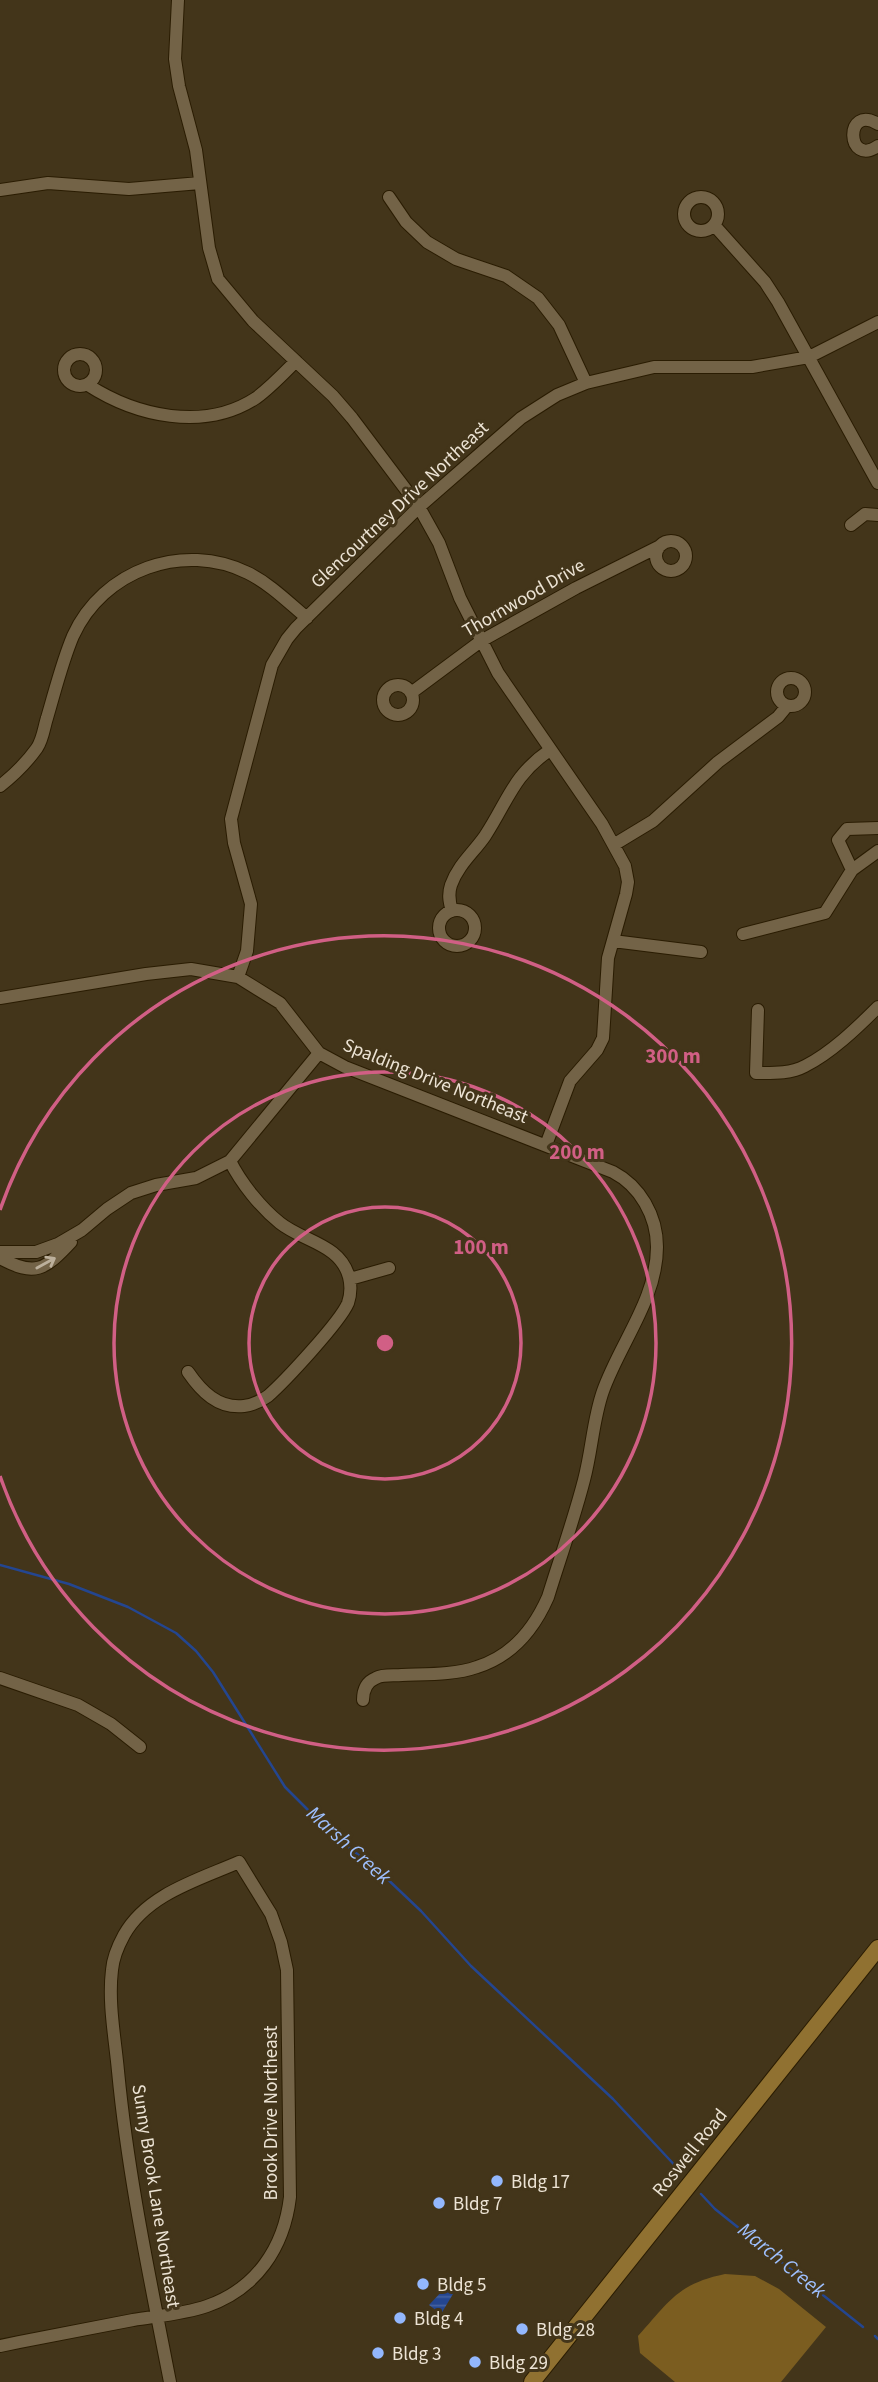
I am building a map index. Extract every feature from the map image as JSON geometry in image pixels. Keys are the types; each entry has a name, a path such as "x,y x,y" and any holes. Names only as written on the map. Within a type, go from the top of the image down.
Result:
{"main road":[{"name":"Roswell Road","path":"531,2382 878,1948"}],"street":[{"path":"178,0 175,59 195,150 209,248 218,279 253,321 352,418 419,508 439,542 460,598 507,688 615,844 625,866 628,882 608,958 603,1038 597,1050 570,1081 546,1145"},
{"path":"878,124 871,120 861,121 852,134 854,144 862,150 872,150 878,146"},
{"path":"0,190 48,183 129,189 200,183"},
{"path":"389,197 406,222 427,242 456,259 506,276 538,298 559,325 586,383"},
{"path":"714,225 765,282 878,483"},
{"name":"Glencourtney Drive Northeast","path":"238,977 247,951 251,904 234,844 231,819 272,665 287,639 307,618 419,508 521,418 557,395 586,383 654,367 752,367 809,357 878,321"},
{"path":"88,385 130,408 174,417 204,416 230,410 254,399 274,384 296,361"},
{"path":"851,525 865,514 878,514"},
{"name":"Thornwood Drive","path":"411,693 481,641 576,587 660,546"},
{"path":"0,786 14,775 37,747 67,651 81,620 105,592 136,571 159,563 180,560 204,560 226,565 267,584 307,618"},
{"path":"615,844 653,821 718,762 778,717 787,706"},
{"path":"452,911 449,891 458,869 484,837 521,774 532,762 550,750"},
{"path":"852,870 838,839 847,829 878,828"},
{"path":"743,934 825,914 852,870 878,851"},
{"path":"613,940 701,952"},
{"name":"Spalding Drive Northeast","path":"0,998 143,974 191,969 238,977 279,1003 319,1054 371,1079 613,1172 631,1184 650,1213 657,1247 649,1291 602,1393 584,1479 540,1615 528,1632 496,1659 456,1672 379,1676 366,1685 363,1700"},
{"path":"758,1010 756,1073 783,1073 804,1067 851,1033 878,1007"},
{"path":"0,1258 17,1267 38,1269 52,1262 82,1230 131,1193 156,1185 196,1178 230,1161 319,1054"},
{"path":"188,1372 207,1395 222,1404 242,1407 260,1401 301,1362 344,1310 350,1295 350,1279 345,1265 336,1253 293,1232 270,1215 235,1172 230,1161"},
{"path":"0,1252 36,1252 58,1244 82,1230"},
{"path":"350,1279 389,1268"},
{"path":"0,1678 78,1705 111,1724 140,1747"},
{"name":"Sunny Brook Lane Northeast","path":"170,2382 124,2136 110,1992 112,1967 117,1950 135,1919 165,1895 239,1863 255,1889"},
{"name":"Brook Drive Northeast","path":"0,2346 208,2306 244,2287 261,2271 273,2254 283,2234 290,2183 287,1970 271,1914 255,1889"}],"shaded area":[{"path":"725,2274 755,2276 779,2289 826,2327 781,2382 675,2382 640,2353 638,2336 666,2304 696,2283"}],"water":[{"path":"445,2288 453,2294 441,2314 429,2305"}],"waterway":[{"name":"Marsh Creek","path":"0,1565 69,1584 128,1607 176,1633 196,1651 213,1672 285,1787 331,1833 381,1873 421,1911 471,1966 613,2099 681,2172"},
{"name":"March Creek","path":"701,2194 715,2209 863,2327"},
{"name":"March Creek","path":"875,2336 878,2339"}],"place":[{"name":"Bldg 17","path":"497,2181"},
{"name":"Bldg 7","path":"439,2203"},
{"name":"Bldg 5","path":"423,2284"},
{"name":"Bldg 4","path":"400,2318"},
{"name":"Bldg 28","path":"522,2329"},
{"name":"Bldg 3","path":"378,2353"},
{"name":"Bldg 29","path":"475,2362"}]}
